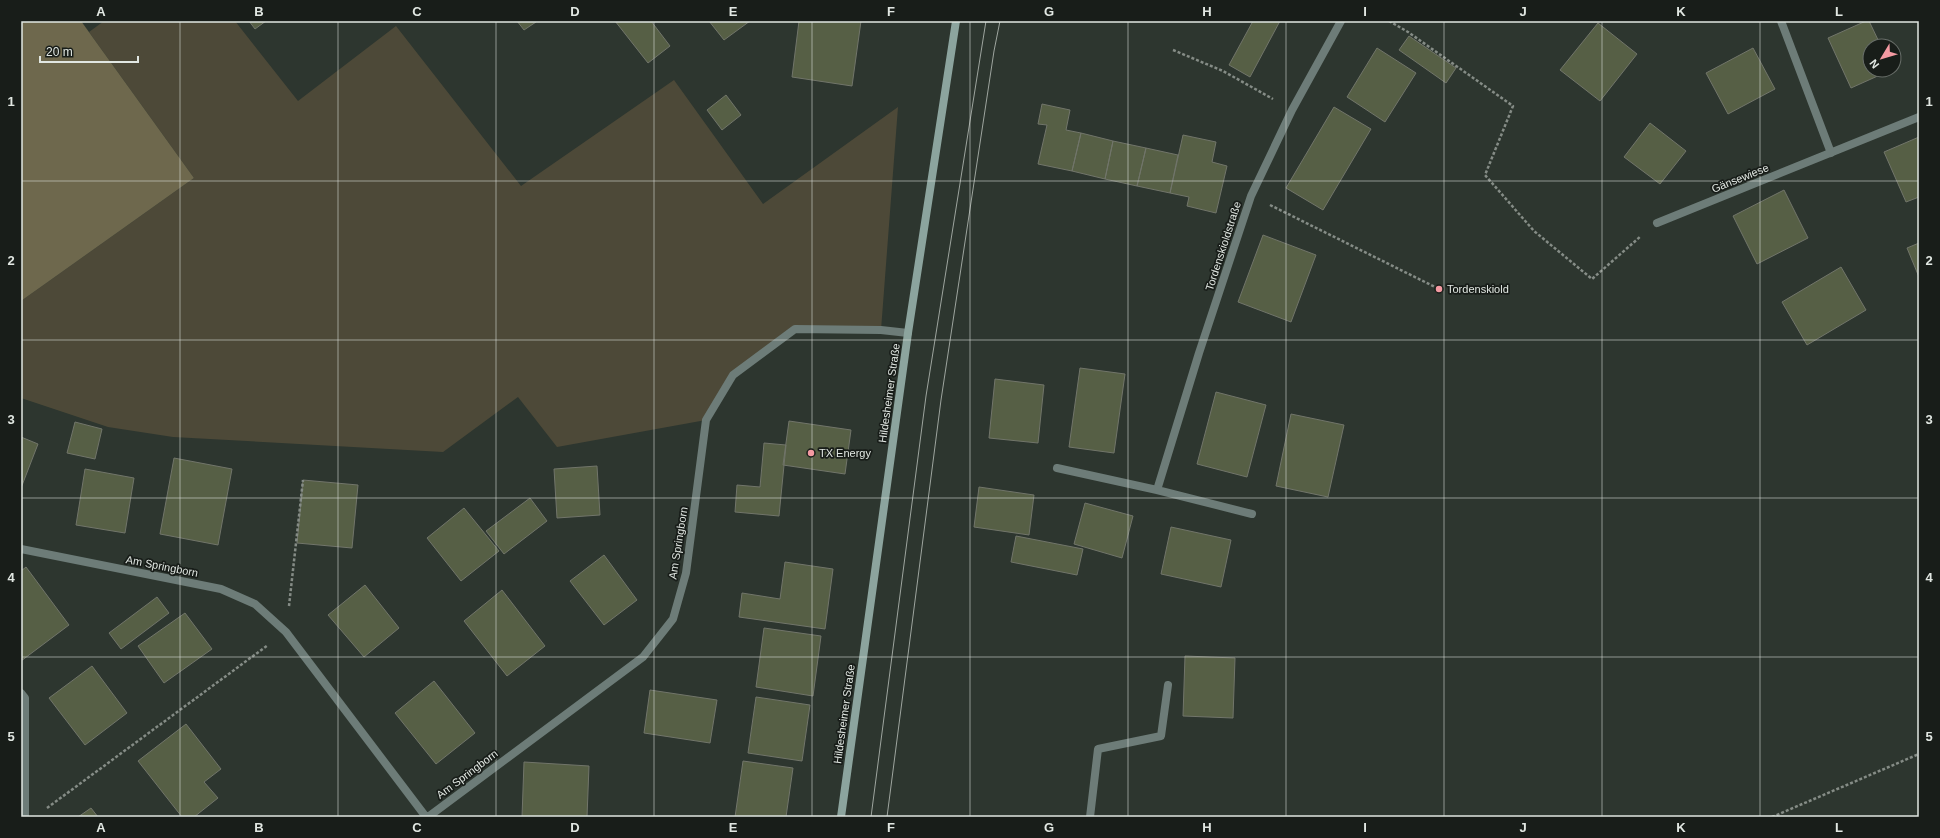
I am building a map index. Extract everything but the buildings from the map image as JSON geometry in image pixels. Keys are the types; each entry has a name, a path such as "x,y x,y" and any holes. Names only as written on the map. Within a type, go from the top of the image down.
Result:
{"street":[{"name":"Hildesheimer Straße","path":"841,817 908,334 956,21"},
{"name":"Tordenskioldstraße","path":"1157,490 1199,353 1251,196 1292,110 1341,21"},
{"path":"1781,21 1831,152"},
{"name":"Gänsewiese","path":"1656,223 1919,117"},
{"name":"Am Springborn","path":"21,549 221,589 255,604 286,632 427,817 643,657 673,619 686,573 706,420 733,375 795,329 881,330 908,334"},
{"path":"1057,468 1157,490 1252,514"},
{"path":"1090,817 1098,749 1161,736 1168,685"},
{"path":"21,693 25,698 25,817"}],"path":[{"path":"1389,21 1408,32 1513,106 1485,175 1534,231 1592,279 1656,223"},
{"path":"1173,50 1223,71 1292,110"},
{"path":"1251,196 1439,289"},
{"path":"41,812 286,632 303,480"},
{"path":"1772,817 1919,754"}],"shaded area":[{"path":"21,21 81,21 194,178 21,301"},
{"path":"104,21 235,21 298,101 396,26 521,186 674,80 763,204 898,107 881,330 795,329 733,375 706,420 557,447 518,397 443,452 173,437 108,427 21,398 21,301 194,178 89,32"}],"tram line":[{"path":"871,817 926,396 986,21"},
{"path":"887,817 941,400 994,51 1000,21"}],"place":[{"name":"Tordenskiold","path":"1439,289"},
{"name":"TX Energy","path":"811,453"}]}
